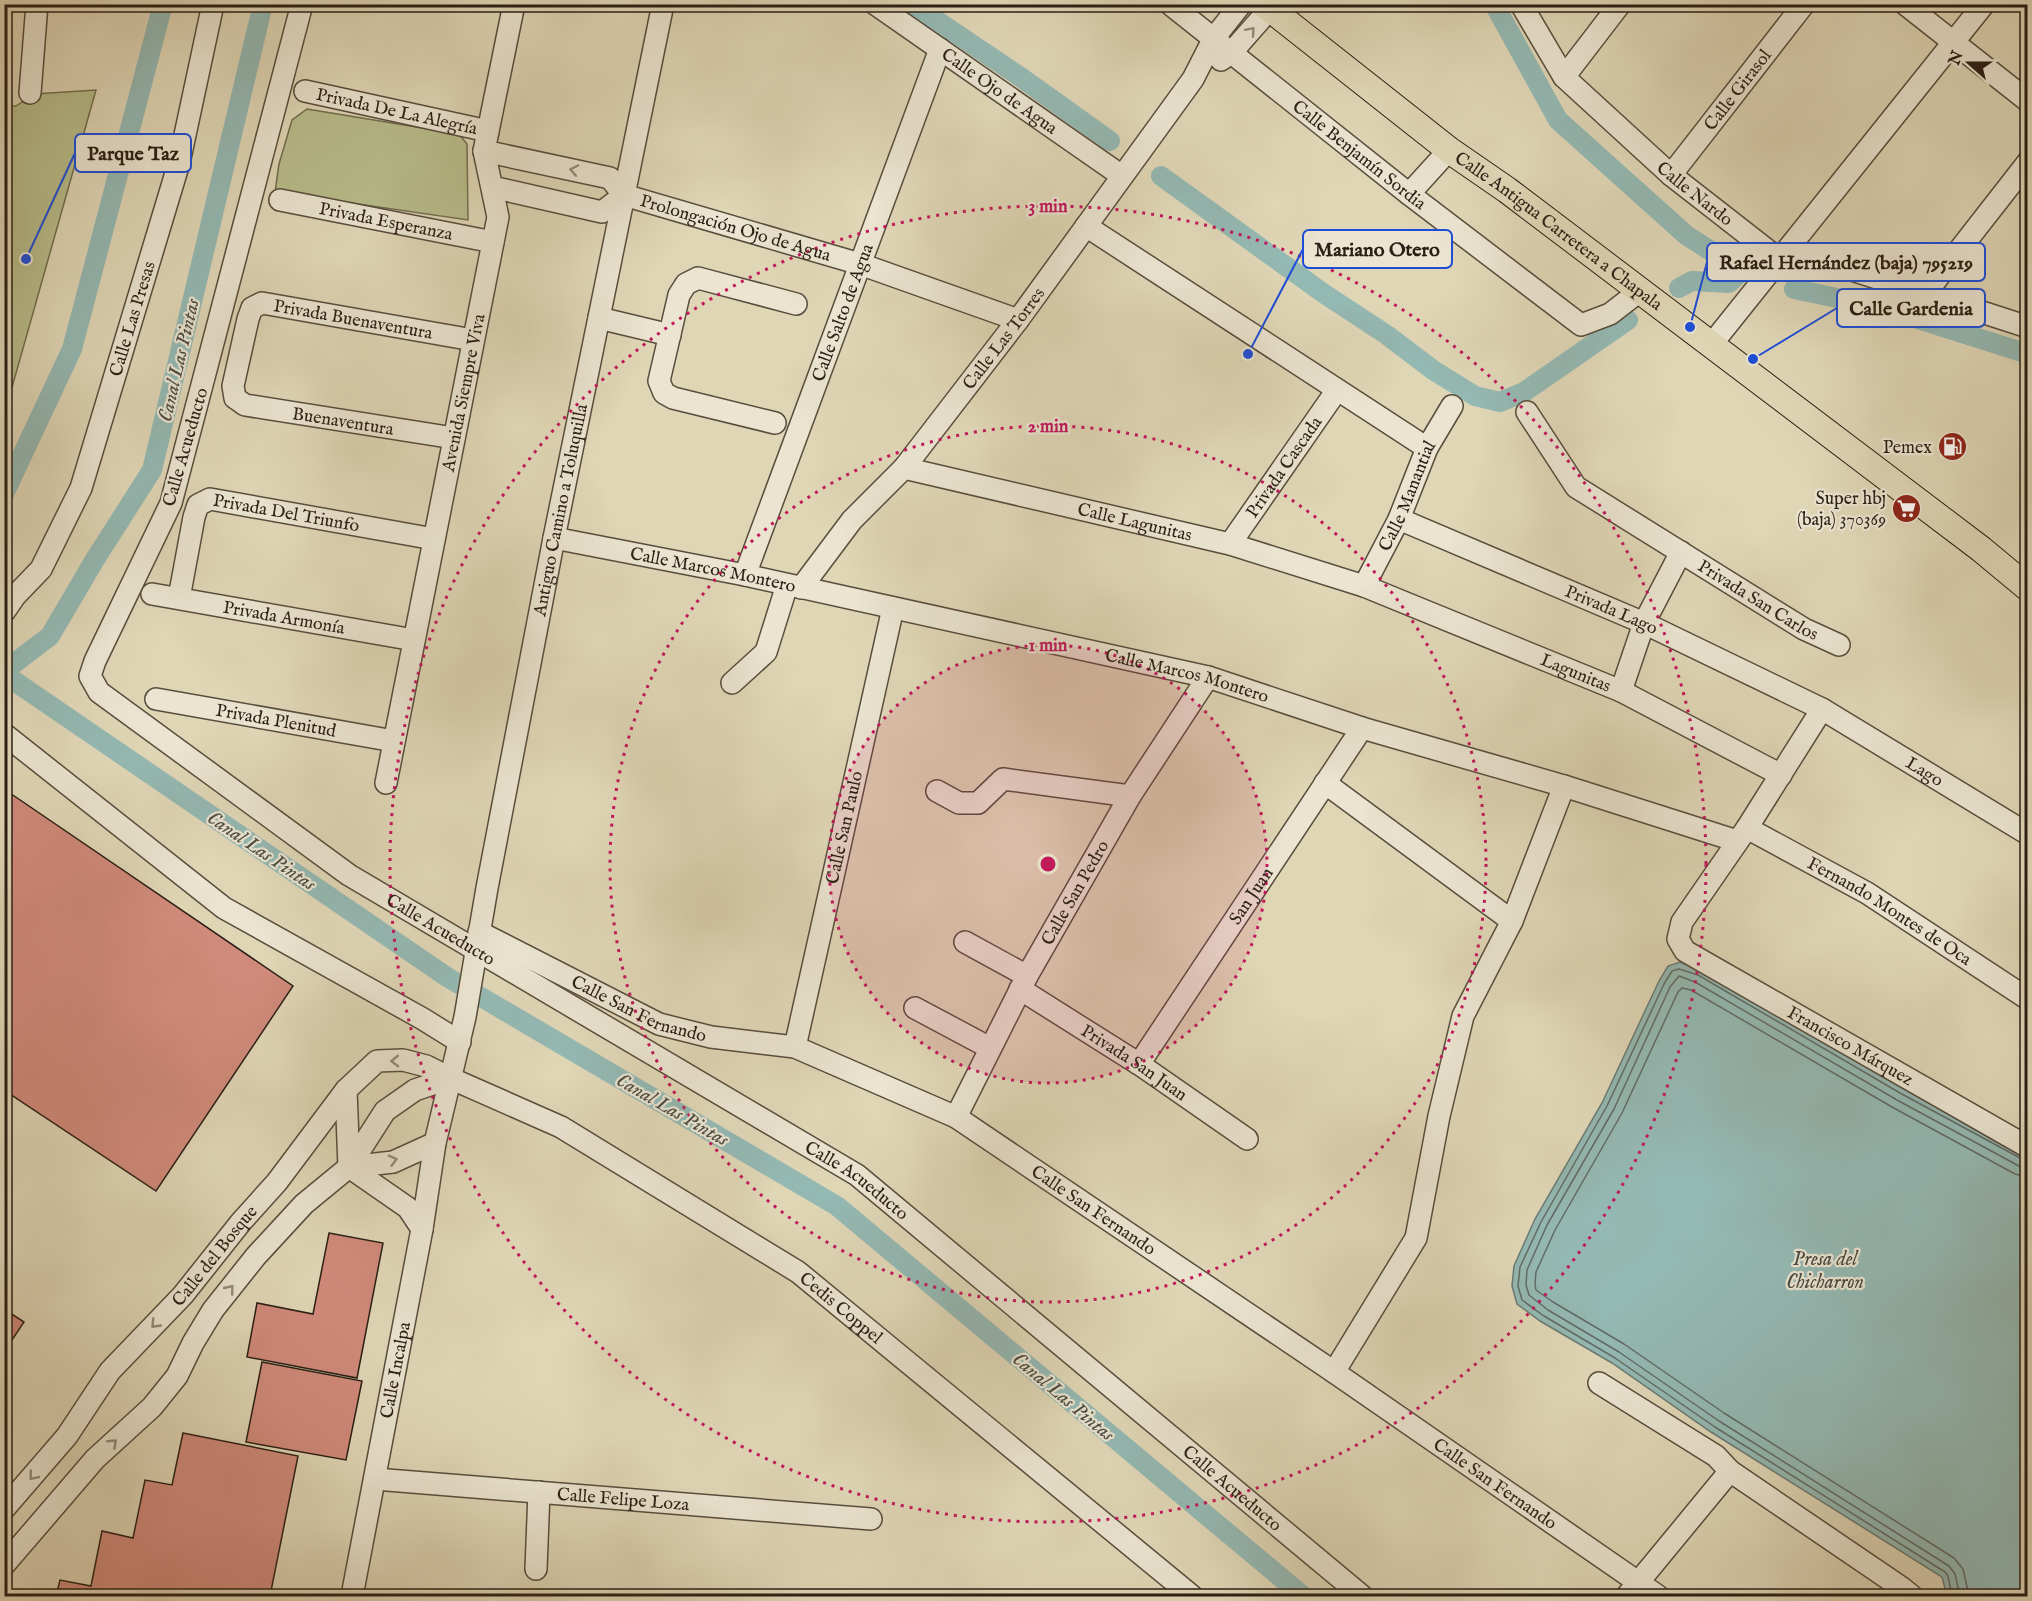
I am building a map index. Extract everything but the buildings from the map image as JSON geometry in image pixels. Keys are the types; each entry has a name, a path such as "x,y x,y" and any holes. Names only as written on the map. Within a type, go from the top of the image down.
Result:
{"main road":[{"name":"Calle Antigua Carretera a Chapala","path":"1269,6 1449,150 1508,190 1641,290 1981,549 2028,588"}],"street":[{"path":"30,93 37,4"},
{"name":"Calle Las Presas","path":"8,599 40,569 81,488 179,164 213,4"},
{"name":"Calle Acueducto","path":"302,4 171,503 90,676 99,692 349,875 478,941 856,1175 1362,1596"},
{"name":"Avenida Siempre Viva","path":"386,783 498,217 486,141 514,4"},
{"name":"Antiguo Camino a Toluquilla","path":"460,1042 554,538 663,4"},
{"name":"Calle Ojo de Agua","path":"875,4 1122,176"},
{"name":"Calle Benjamín Sordia","path":"1170,4 1409,194 1581,325 1610,314 1641,290"},
{"name":"Calle Las Torres","path":"732,683 766,652 794,586 852,520 904,468 1018,320 1193,79 1214,38 1241,4"},
{"name":"Calle Nardo","path":"1521,4 1564,77 1671,175 1780,260"},
{"path":"1564,77 1620,4"},
{"name":"Calle Girasol","path":"1671,175 1804,4"},
{"path":"1905,4 2028,101"},
{"path":"1711,345 1984,4"},
{"name":"Calle Las Torres","path":"1193,79 1231,53 1269,6"},
{"name":"Calle Salto de Agua","path":"745,575 940,48"},
{"name":"Privada De La Alegría","path":"305,91 486,141"},
{"name":"Prolongación Ojo de Agua","path":"486,141 610,178 624,195 860,264 1018,320"},
{"path":"1409,194 1449,150"},
{"path":"1925,294 2028,162"},
{"name":"Prolongación Ojo de Agua","path":"492,187 602,212 624,195"},
{"name":"Privada Esperanza","path":"280,200 493,242"},
{"path":"1086,225 1427,448"},
{"path":"1780,260 1846,268 2028,327"},
{"path":"775,423 673,398 664,393 659,381 679,295 686,284 698,278 796,304"},
{"name":"Privada Buenaventura","path":"235,398 233,386 248,319 252,308 262,303 473,340"},
{"path":"599,318 670,335"},
{"name":"Privada Cascada","path":"1230,544 1337,390"},
{"name":"Buenaventura","path":"235,398 245,405 454,438"},
{"name":"Calle Manantial","path":"1364,586 1398,519 1427,448 1452,406"},
{"name":"Privada San Carlos","path":"1527,412 1576,487 1804,629 1839,645"},
{"name":"Calle Lagunitas","path":"904,468 1230,544 1364,586"},
{"name":"Privada Del Triunfo","path":"178,598 194,517 198,505 210,500 434,539"},
{"name":"Privada Lago","path":"1398,519 1644,623 1822,709"},
{"name":"Calle Marcos Montero","path":"554,538 745,575 1208,677 1362,728 1742,835"},
{"name":"Privada San Carlos","path":"1621,691 1644,623 1682,552"},
{"name":"Lagunitas","path":"1364,586 1621,691 1781,775"},
{"name":"Privada Armonía","path":"152,594 414,640"},
{"name":"Calle San Paulo","path":"795,1047 893,608"},
{"name":"Calle San Pedro","path":"956,1117 1024,982 1130,796 1208,677"},
{"name":"Privada Plenitud","path":"156,699 394,741"},
{"path":"1742,835 1822,709"},
{"name":"Lago","path":"1822,709 2028,834"},
{"name":"San Juan","path":"1139,1064 1362,728"},
{"path":"4,734 224,908 460,1042 450,1078"},
{"path":"937,790 959,803 978,803 1003,779 1130,796"},
{"path":"1325,783 1512,921"},
{"path":"1334,1372 1416,1238 1439,1116 1463,1016 1512,921 1564,786"},
{"name":"Francisco Márquez","path":"1742,835 1682,922 1678,939 1685,951 2028,1146"},
{"name":"Fernando Montes de Oca","path":"1742,835 1867,893 2028,999"},
{"name":"Calle San Fernando","path":"478,941 659,1024 711,1037 795,1047 956,1117 1334,1372 1632,1590 1658,1596"},
{"name":"Privada San Juan","path":"965,942 1246,1139"},
{"path":"915,1008 990,1048"},
{"name":"Calle del Bosque","path":"4,1509 67,1436 110,1371 183,1295 241,1222 277,1182 346,1090 378,1061 403,1060 426,1066 450,1078"},
{"name":"Calle del Bosque","path":"4,1565 95,1459 152,1407 177,1376 213,1310 256,1256 304,1204 349,1167 385,1111 415,1090 450,1078"},
{"name":"Calle Incalpa","path":"352,1596 422,1229 435,1143 450,1078"},
{"name":"Cedis Coppel","path":"450,1078 561,1127 798,1272 1192,1596"},
{"path":"346,1090 349,1167"},
{"path":"349,1167 393,1162 435,1143"},
{"path":"349,1167 408,1208 422,1229"},
{"path":"1599,1383 1716,1456 1730,1471 1912,1596"},
{"path":"1632,1590 1730,1471"},
{"name":"Calle Felipe Loza","path":"375,1479 871,1519"},
{"path":"536,1569 539,1492"}],"green space":[{"path":"96,90 5,412 5,106 16,106 34,94"},
{"path":"307,109 459,134 467,144 468,220 275,192 279,164 292,120"}],"water":[{"name":"Presa del Chicharron","path":"1680,962 1700,970 1903,1088 2027,1155 2027,1596 1947,1596 1942,1577 1711,1432 1612,1363 1540,1321 1517,1304 1512,1286 1514,1266 1535,1219 1602,1103 1659,981 1668,966"}],"waterway":[{"path":"4,494 72,349 163,4"},
{"name":"Canal Las Pintas","path":"4,671 50,636 152,470 263,4"},
{"path":"912,4 1110,141"},
{"path":"1494,4 1558,120 1686,235 1742,271 1729,283 1692,281 1679,288"},
{"path":"1161,176 1323,293 1387,335 1433,370 1475,396 1500,402 1524,392 1628,320"},
{"path":"1794,289 1880,307 2028,354"},
{"name":"Canal Las Pintas","path":"4,674 447,977 837,1206 1303,1596"}],"place":[{"name":"Parque Taz","path":"26,259"},
{"name":"Rafael Hernández (baja) 795219","path":"1690,327"},
{"name":"Mariano Otero","path":"1248,354"},
{"name":"Calle Gardenia","path":"1753,359"},
{"name":"Pemex","path":"1953,447"},
{"name":"Super hbj (baja) 370369","path":"1907,508"}]}
